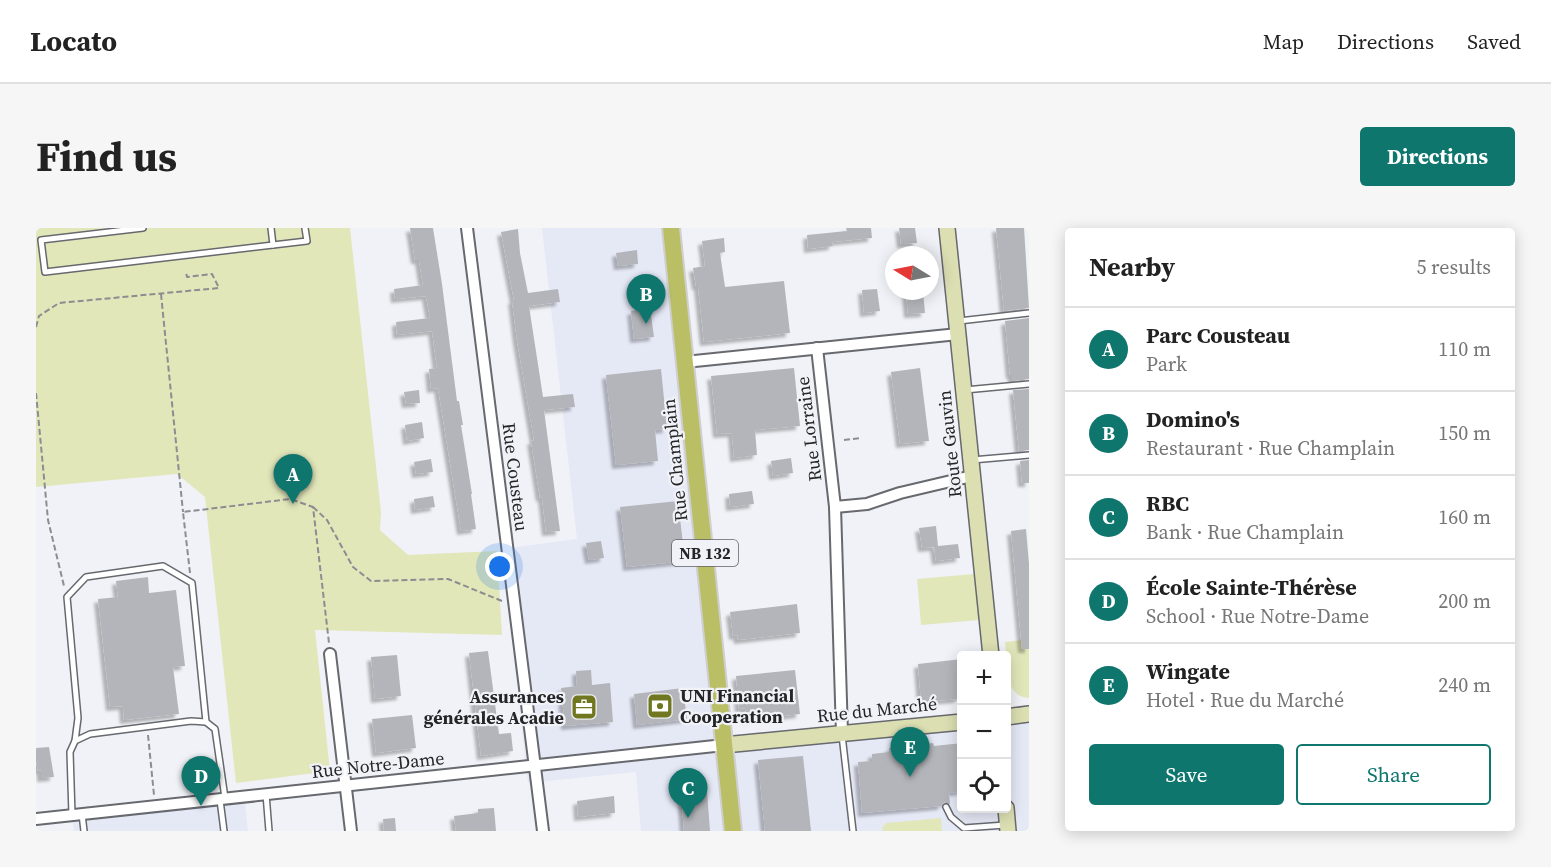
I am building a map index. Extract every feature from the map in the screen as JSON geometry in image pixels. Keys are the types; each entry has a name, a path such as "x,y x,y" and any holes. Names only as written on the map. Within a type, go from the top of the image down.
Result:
{"main road":[{"name":"Rue Champlain","path":"671,228 733,831"}],"street":[{"name":"Rue Cousteau","path":"467,228 543,831"},
{"name":"Route Gauvin","path":"947,228 990,651"},
{"path":"685,362 817,348 958,328"},
{"name":"Rue Lorraine","path":"817,348 835,507 842,734"},
{"path":"835,507 867,504 900,493 972,476"},
{"path":"330,654 351,831"},
{"path":"1011,716 1029,714"},
{"name":"Rue du Marché","path":"724,745 957,722"},
{"name":"Rue Notre-Dame","path":"36,819 724,745"},
{"path":"1006,813 1008,828"}],"lane":[{"path":"143,228 41,240 45,272 307,241 305,228"},
{"path":"271,228 273,245"},
{"path":"958,328 1029,313"},
{"path":"964,390 1029,384"},
{"path":"971,460 1029,455"},
{"path":"84,831 77,814 70,752 75,741 78,718 66,597 86,577 163,566 192,583 206,722"},
{"path":"75,741 90,734 191,721 206,722 215,729 223,799 224,831"},
{"path":"842,734 853,831"},
{"path":"266,794 269,831"},
{"path":"946,807 948,815 964,828 1008,828"}],"path":[{"path":"36,327 39,316 59,303 219,288 212,274 187,277 186,272"},
{"path":"161,294 192,583"},
{"path":"36,393 48,520 66,597"},
{"path":"844,440 861,438"},
{"path":"183,512 290,499 313,507 327,520 353,567 371,581 448,579 508,604"},
{"path":"313,507 330,654"},
{"path":"147,727 156,806"}],"shaded area":[{"path":"542,228 671,228 724,745 957,722 957,813 1011,813 1011,716 1029,714 1029,831 641,831 636,772 528,783 502,549 577,539"},
{"path":"244,796 248,831 74,831 72,815"}],"green space":[{"path":"36,228 350,228 381,512 380,530 408,555 497,551 502,635 315,630 330,771 236,783 205,497 177,474 36,487"},
{"path":"974,574 979,620 921,625 917,579"},
{"path":"1029,639 1029,698 1015,692 1011,685 1011,651 1006,651 1005,642"},
{"path":"941,818 942,831 883,831 882,828 886,823"}],"building":[{"path":"410,228 433,228 457,401 459,401 463,425 461,425 476,529 461,531 438,388 431,389 429,369 437,368 432,331 397,335 396,322 430,318 426,296 395,299 394,289 423,285 419,260 415,260"},
{"path":"846,228 871,228 872,238 832,242 833,246 808,249 807,235 847,231"},
{"path":"899,228 915,228 917,243 901,244"},
{"path":"996,228 1024,228 1029,308 1004,311"},
{"path":"518,229 528,293 558,289 560,302 529,306 543,397 573,394 575,407 544,410 560,531 546,532 531,441 534,440 517,340 512,300 514,300 501,232"},
{"path":"724,238 725,252 720,253 725,287 784,281 790,333 704,342 698,286 696,286 693,268 705,266 702,241"},
{"path":"637,250 638,264 618,266 616,253"},
{"path":"877,289 880,311 864,313 862,290"},
{"path":"907,300 924,300 925,313 908,314"},
{"path":"650,308 654,337 634,339 631,311"},
{"path":"1029,318 1029,379 1012,381 1005,321"},
{"path":"794,368 800,426 755,430 757,455 734,458 732,433 717,434 711,376"},
{"path":"920,368 929,441 900,444 891,372"},
{"path":"661,369 667,429 655,430 658,461 616,465 606,375"},
{"path":"1029,389 1029,450 1019,451 1013,390"},
{"path":"419,390 420,403 406,404 404,392"},
{"path":"422,422 424,438 407,441 405,425"},
{"path":"791,458 793,473 773,476 771,461"},
{"path":"431,459 433,472 416,474 414,462"},
{"path":"1029,460 1029,483 1022,483 1020,461"},
{"path":"752,491 754,504 730,507 729,494"},
{"path":"433,496 435,507 415,510 414,499"},
{"path":"678,501 685,561 627,567 620,507"},
{"path":"936,526 938,546 958,544 960,558 936,561 934,547 922,548 919,528"},
{"path":"1026,529 1029,564 1029,649 1022,649 1011,531"},
{"path":"601,541 604,558 589,560 586,543"},
{"path":"148,577 149,593 176,590 185,666 173,667 179,714 124,720 123,706 110,707 98,599 118,597 116,581"},
{"path":"797,604 800,633 738,640 737,635 733,636 730,612"},
{"path":"488,651 499,734 511,733 513,751 481,756 469,653"},
{"path":"397,655 401,696 375,699 371,657"},
{"path":"957,660 957,699 921,702 918,664"},
{"path":"591,670 592,685 610,683 613,722 565,726 561,688 577,686 576,671"},
{"path":"795,670 800,714 746,720 745,708 739,709 736,676"},
{"name":"UNI Financial Cooperation","path":"683,688 687,719 637,725 634,694"},
{"path":"412,715 416,748 376,753 372,719"},
{"path":"917,736 918,745 957,744 957,792 949,793 950,804 944,802 941,806 862,813 858,762 872,761 872,754 889,752 889,748 899,747 898,738"},
{"path":"49,747 54,777 41,778 41,770 38,771 36,761 36,748"},
{"path":"803,756 811,831 765,831 758,760"},
{"path":"695,778 695,785 702,784 702,792 707,791 710,831 684,831 680,780"},
{"path":"614,796 615,813 578,817 577,801"},
{"path":"494,808 496,831 456,831 454,816 478,813 478,809"},
{"path":"395,818 396,831 384,831 383,819"}],"place":[{"name":"Domino's","path":"646,324"},
{"name":"Parc Cousteau","path":"293,504"},
{"name":"UNI Financial Cooperation","path":"660,706"},
{"name":"Assurances générales Acadie","path":"584,707"},
{"name":"Wingate","path":"910,777"},
{"name":"École Sainte-Thérèse","path":"201,806"},
{"name":"RBC","path":"688,818"}]}
